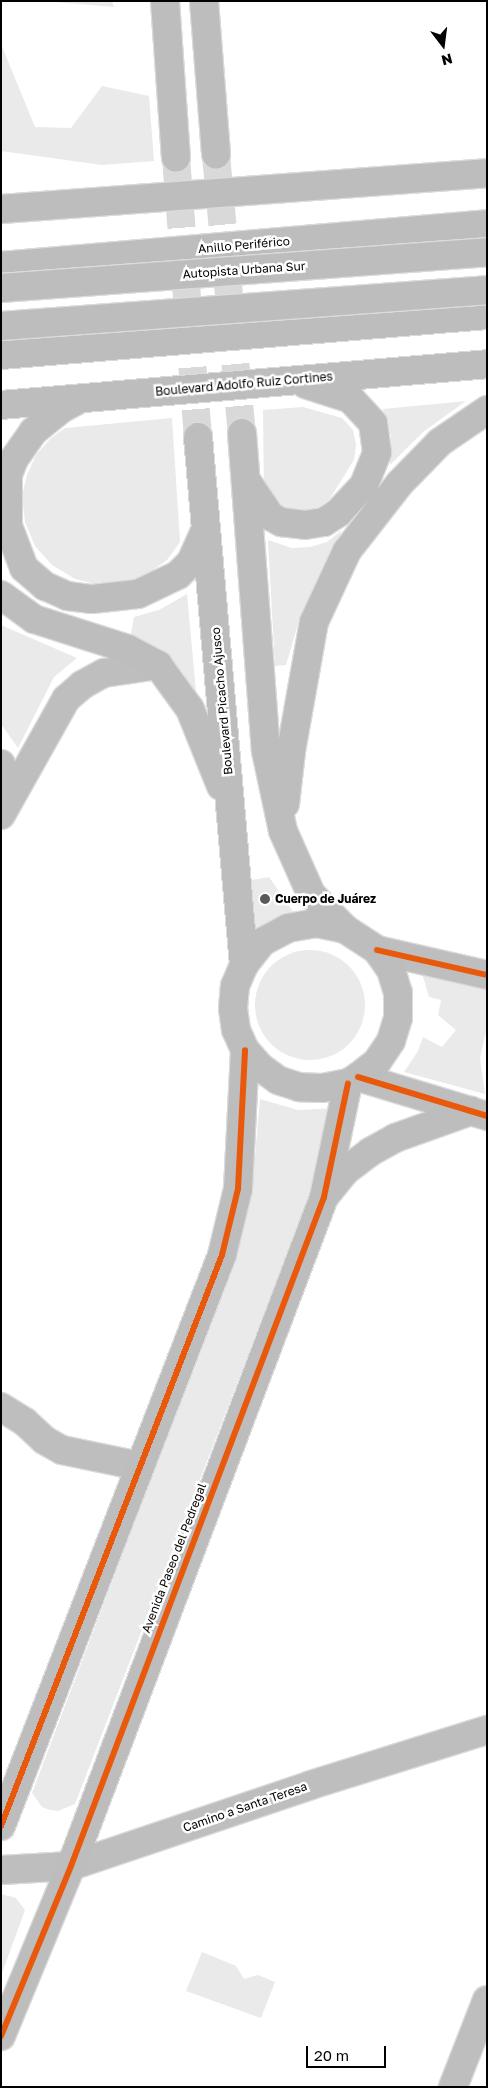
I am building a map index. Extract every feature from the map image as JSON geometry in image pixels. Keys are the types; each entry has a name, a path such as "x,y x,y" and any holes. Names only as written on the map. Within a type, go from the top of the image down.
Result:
{"main road":[{"path":"165,1 176,158"},
{"path":"204,1 216,154"},
{"path":"1,210 487,173"},
{"path":"1,189 65,205"},
{"name":"Anillo Periférico","path":"1,266 487,224"},
{"name":"Autopista Urbana Sur","path":"1,288 487,252"},
{"path":"1,326 487,290"},
{"path":"1,355 487,315"},
{"name":"Boulevard Adolfo Ruiz Cortines","path":"1,405 80,400 269,380 487,364"},
{"path":"246,480 270,516 294,524 324,522 338,513 364,485 377,452 373,423 351,399 311,385 269,380"},
{"path":"80,400 61,408 33,432 14,459 8,476 8,526 24,568 45,586 67,596 92,599 138,594 169,580 191,562 207,525"},
{"path":"283,831 291,751 314,622 347,551 400,483 440,442 487,410"},
{"path":"242,433 266,751 283,831 311,894 345,928 377,950 391,970 398,993 398,1018 391,1041 377,1062 353,1080 322,1088 299,1087 278,1080 260,1067 246,1050 236,1030 233,1008 235,986 244,965 262,942 288,928 317,923 345,928"},
{"name":"Boulevard Picacho Ajusco","path":"198,437 244,965"},
{"path":"1,595 34,619 128,649 158,665 190,709 230,804"},
{"path":"1,1826 222,1255 232,1222 241,1166 246,1050"},
{"name":"Avenida Paseo del Pedregal","path":"1,2036 70,1866 324,1197 353,1080"},
{"path":"324,1197 346,1171 370,1152 395,1138 479,1114"}],"street":[{"path":"2,814 66,699 82,685 104,673 158,665"},
{"path":"1,764 2,814"},
{"path":"377,950 487,975"},
{"path":"353,1080 479,1114"},
{"path":"1,1407 25,1422 44,1440 62,1450 139,1466"},
{"name":"Camino a Santa Teresa","path":"1,1870 70,1866 311,1785 487,1730"},
{"path":"453,2087 487,2000"}],"shaded area":[{"path":"43,1 112,1 114,7"},
{"path":"1,44 35,127 71,128 102,86 149,96 154,161 102,165 1,151"},
{"path":"466,401 423,432 390,465 391,436 383,409"},
{"path":"303,407 342,418 353,430 356,445 354,460 329,500 314,510 297,513 284,511 264,494 263,410"},
{"path":"172,418 180,542 167,560 148,574 127,582 100,585 75,579 52,565 35,546 25,522 22,496 27,475 36,455 51,438 65,428"},
{"path":"342,530 299,621 286,665 275,666 268,540 292,548 310,547 327,542"},
{"path":"187,594 197,703 156,650 131,634 134,617 159,610"},
{"path":"1,625 77,658 54,677 18,748 1,724"},
{"path":"269,877 294,913 278,916 252,933 247,881"},
{"path":"310,950 331,954 349,966 361,984 365,1005 361,1026 349,1044 331,1056 310,1060 289,1056 271,1044 259,1026 255,1005 259,984 271,966 289,954"},
{"path":"421,970 487,984 487,1027 480,1058 485,1094 404,1072 418,1051 423,1037 442,1047 456,1030 438,1015 441,1000 429,997"},
{"path":"260,1099 298,1110 336,1108 316,1178 75,1804 58,1811 50,1810 42,1807 32,1793 235,1257 252,1190"},
{"path":"1,1894 16,1898 25,1910 1,1976"},
{"path":"202,1952 236,1966 244,1979 258,1975 275,1982 261,2018 186,1991"}],"tunnel":[{"path":"216,155 242,433"},
{"path":"176,158 198,437"}],"cycle path":[{"path":"377,950 487,975"},
{"path":"1,1826 222,1255 238,1189 245,1050"},
{"path":"358,1077 487,1116"},
{"path":"1,2036 71,1866 324,1197 348,1083"}],"place":[{"name":"Cuerpo de Juárez","path":"265,899"}]}
